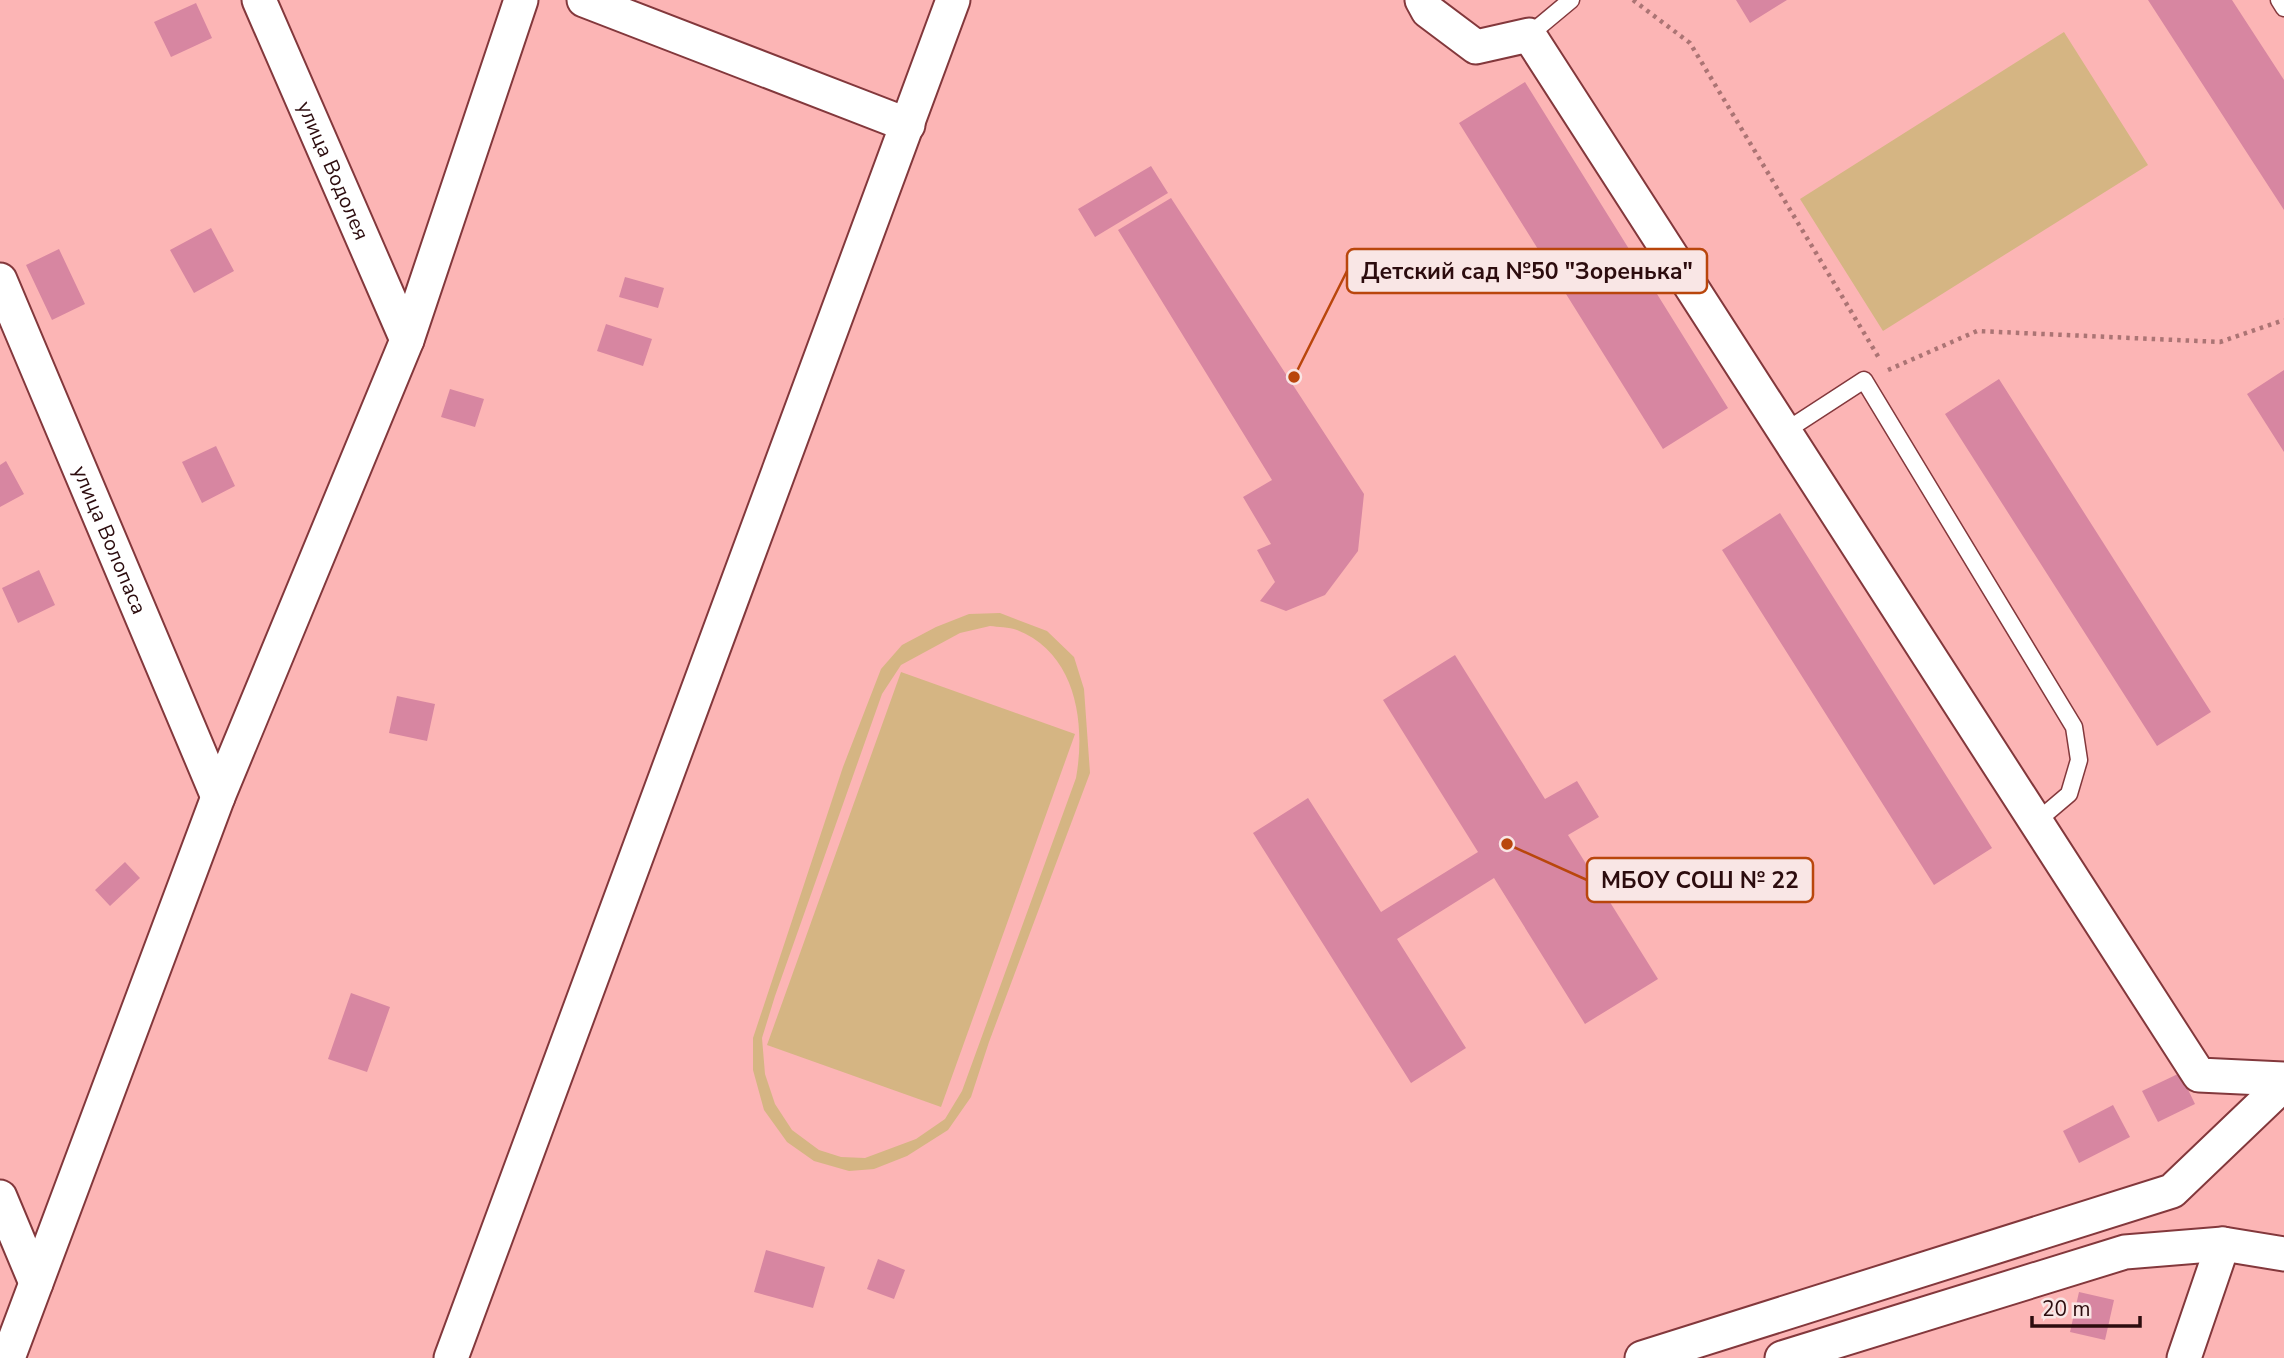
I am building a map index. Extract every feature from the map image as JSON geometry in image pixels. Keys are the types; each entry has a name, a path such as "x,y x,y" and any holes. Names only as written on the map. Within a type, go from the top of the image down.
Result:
{"street":[{"name":"улица Водолея","path":"259,0 407,340"},
{"path":"8,1358 218,797 407,340 521,0"},
{"path":"584,0 908,125"},
{"path":"451,1358 953,0"},
{"path":"1422,0 1428,11 1476,47 1529,35 2199,1075 2284,1082"},
{"name":"улица Волопаса","path":"0,281 218,797"},
{"path":"1642,1358 2172,1191 2284,1082"},
{"path":"0,1197 36,1283"},
{"path":"2184,1358 2223,1244"},
{"path":"1782,1358 2125,1252 2223,1244 2284,1254"}],"lane":[{"path":"1529,35 1571,0"},
{"path":"2279,0 2284,8"},
{"path":"1784,432 1864,380 2074,727 2078,760 2069,794 2036,822"}],"path":[{"path":"1633,0 1690,43 1887,370"},
{"path":"1864,380 1977,331 2220,342 2284,320"}],"shaded area":[{"path":"2064,32 2148,165 1883,331 1800,199"},
{"path":"1000,613 1047,631 1074,657 1084,689 1090,773 971,1097 948,1130 907,1156 874,1169 849,1171 814,1161 787,1142 764,1110 753,1070 753,1038 843,767 881,669 902,645 969,614","holes":["990,626 1017,630 1037,641 1053,655 1064,672 1077,713 1079,757 1076,778 962,1091 945,1119 916,1139 865,1158 841,1157 819,1150 792,1130 775,1104 765,1074 762,1038 882,694 901,665 960,633"]},
{"path":"901,672 1075,734 941,1107 767,1045"}],"building":[{"path":"1736,0 1787,0 1750,23"},
{"path":"2148,0 2232,0 2284,80 2284,210"},
{"path":"196,3 212,38 171,57 154,22"},
{"path":"1525,82 1728,408 1663,449 1459,123"},
{"path":"1151,166 1168,193 1095,237 1078,209"},
{"path":"1171,198 1364,494 1358,551 1325,595 1286,611 1260,601 1275,582 1257,550 1271,544 1243,497 1272,480 1118,230"},
{"path":"211,228 234,271 194,293 170,250"},
{"path":"59,249 85,304 52,320 26,265"},
{"path":"625,277 664,288 658,308 619,297"},
{"path":"606,324 652,339 643,366 597,351"},
{"path":"2284,370 2284,452 2247,394"},
{"path":"1999,379 2211,712 2157,746 1945,414"},
{"path":"450,389 484,399 475,427 441,417"},
{"path":"216,446 235,486 202,503 182,462"},
{"path":"6,461 24,494 0,507 0,465"},
{"path":"1780,513 1992,848 1934,885 1722,550"},
{"path":"39,570 55,605 18,623 2,588"},
{"path":"1455,655 1545,799 1577,781 1599,817 1568,835 1658,979 1585,1024 1494,878 1397,939 1466,1048 1411,1083 1253,833 1308,798 1381,912 1478,852 1383,700"},
{"path":"397,696 435,704 427,741 389,733"},
{"path":"125,862 140,878 110,906 95,890"},
{"path":"351,993 390,1007 367,1072 328,1059"},
{"path":"2180,1073 2195,1104 2158,1122 2142,1091"},
{"path":"2113,1105 2130,1137 2079,1163 2063,1131"},
{"path":"766,1250 825,1267 813,1308 754,1292"},
{"path":"878,1259 905,1270 894,1299 867,1289"},
{"path":"2079,1292 2114,1300 2105,1340 2070,1332"}],"place":[{"name":"Детский сад №50 \"Зоренька\"","path":"1294,377"},
{"name":"МБОУ СОШ № 22","path":"1507,844"}]}
